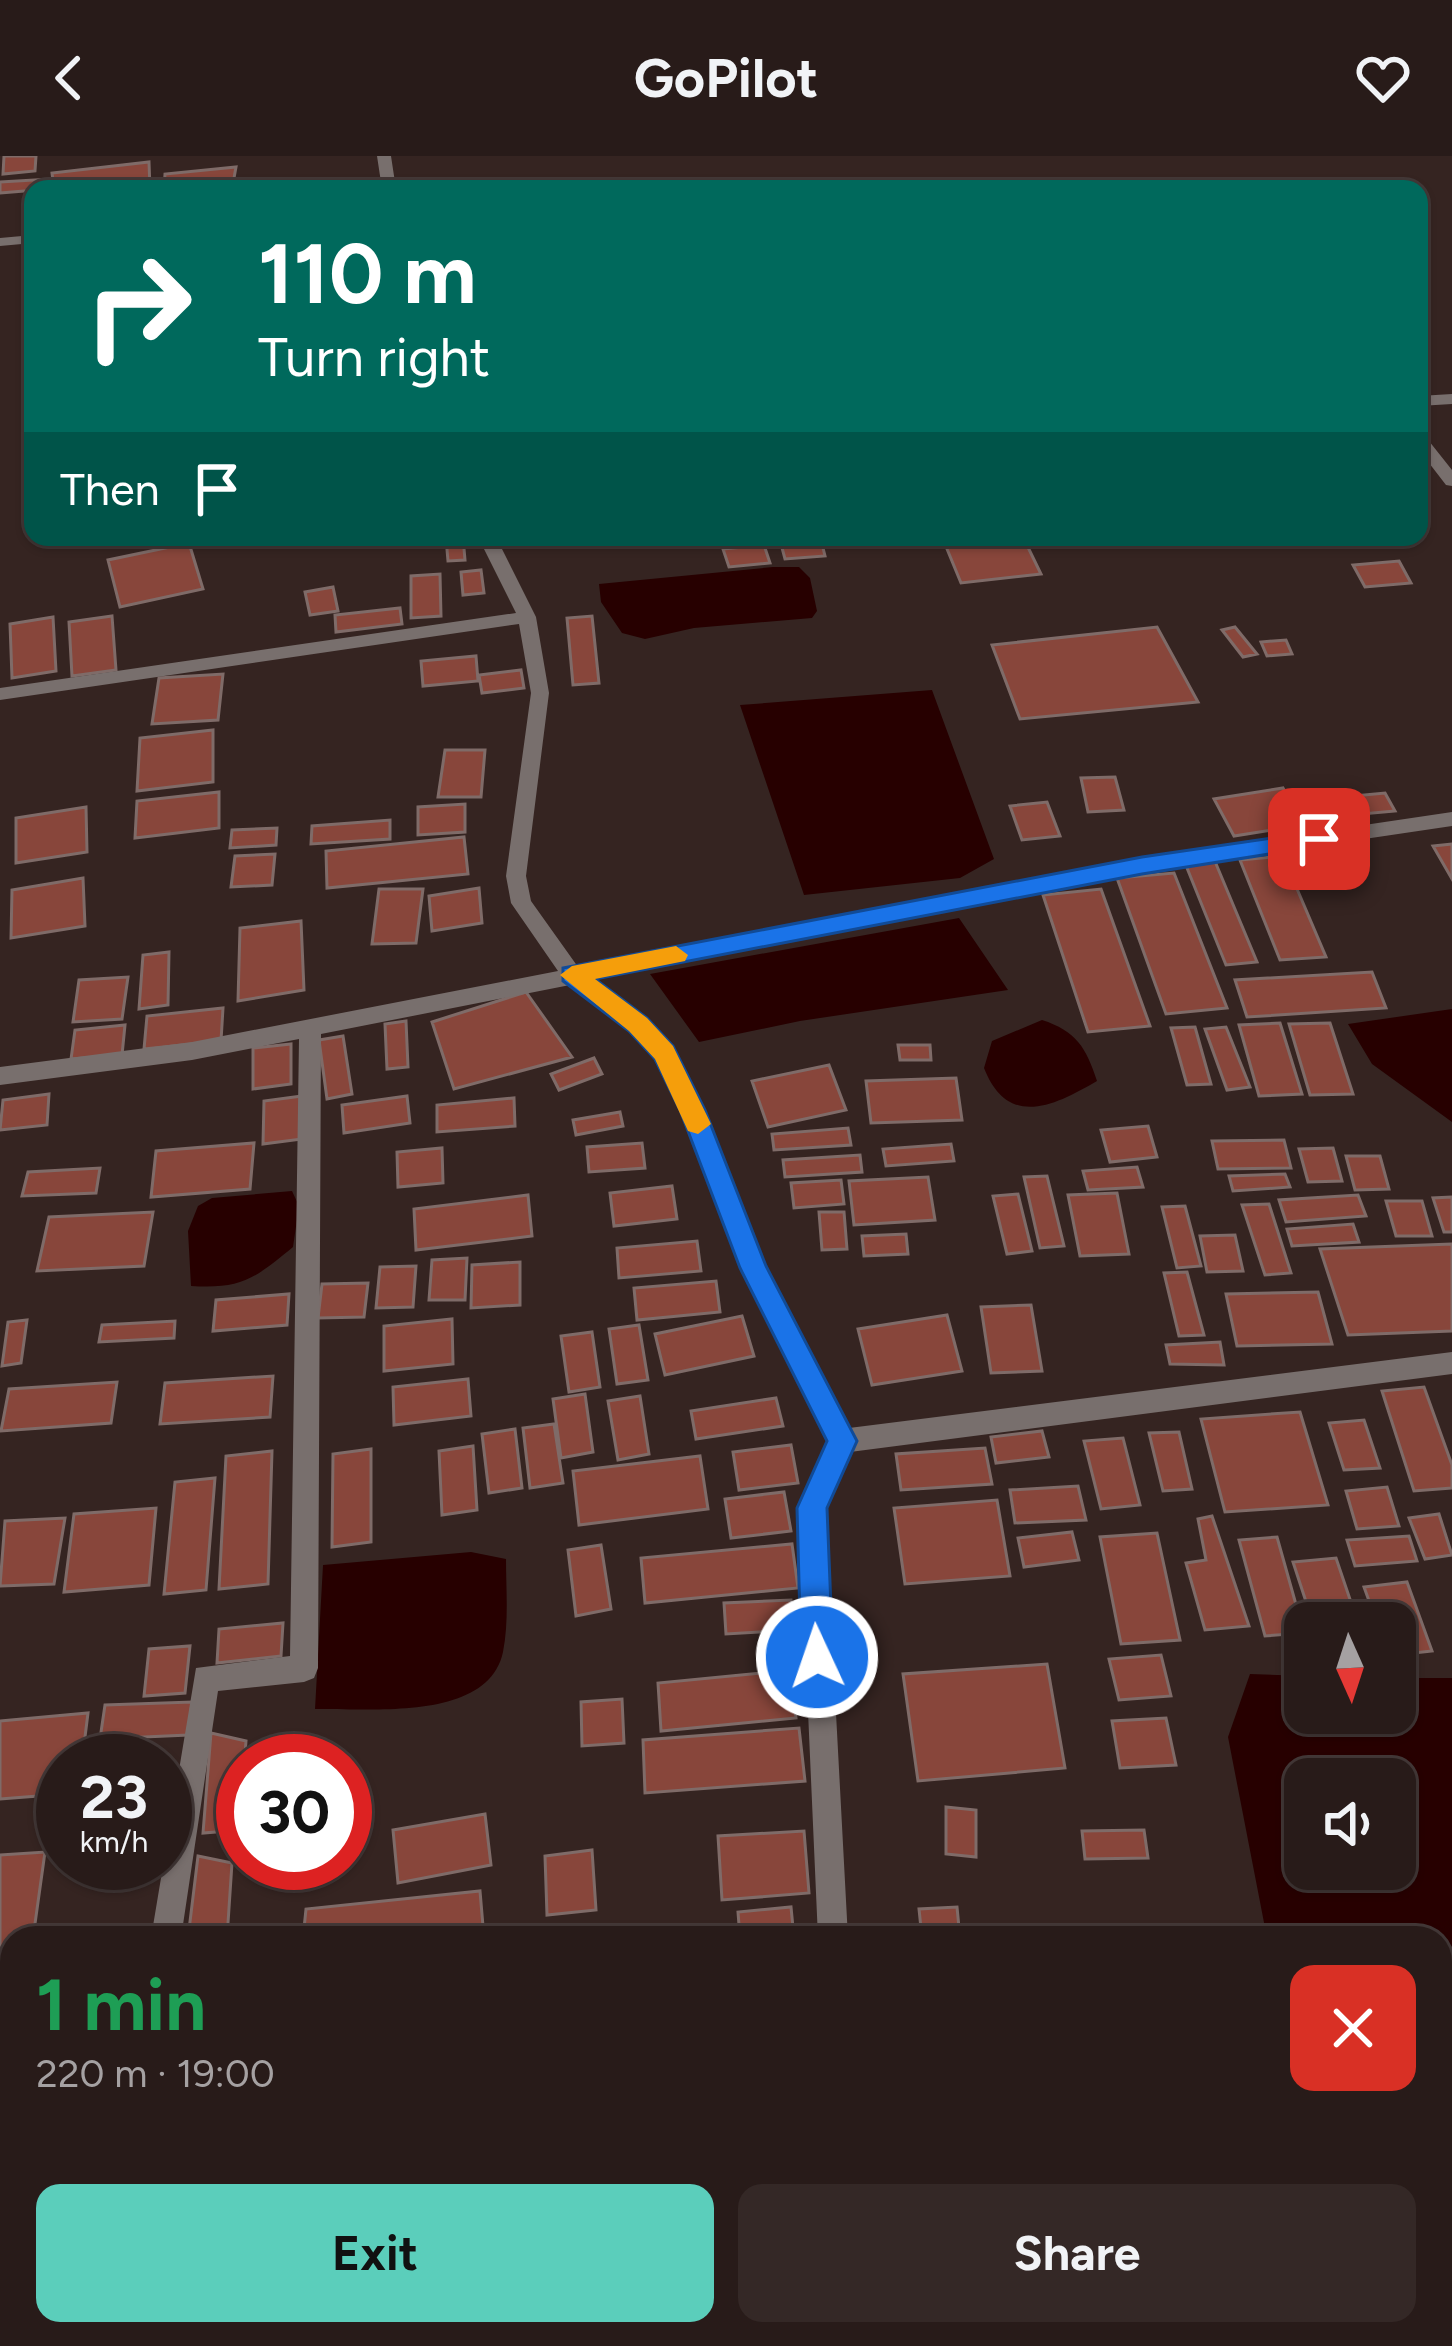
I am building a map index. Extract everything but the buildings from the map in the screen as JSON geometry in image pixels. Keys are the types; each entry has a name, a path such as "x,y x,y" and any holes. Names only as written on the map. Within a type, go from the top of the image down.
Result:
{"street":[{"path":"1428,450 1452,481"},
{"path":"492,546 527,616 541,712 516,876 521,903 572,975 638,1024 664,1053 692,1110 753,1268 842,1441"},
{"path":"0,694 527,616"},
{"path":"0,1076 192,1051 1142,866 1452,819"},
{"path":"168,1926 206,1678 304,1668 310,1028"},
{"path":"842,1441 1452,1363"},
{"path":"831,1926 812,1508 842,1441"}],"shaded area":[{"path":"799,567 810,578 817,611 812,618 694,628 645,639 622,633 601,602 599,584"},
{"path":"932,690 994,859 960,878 804,895 740,705"},
{"path":"959,918 1008,990 800,1021 699,1042 650,974"},
{"path":"1452,1009 1452,1122 1372,1064 1348,1024"},
{"path":"1042,1020 1078,1042 1097,1081 1049,1104 1019,1106 994,1087 984,1068 992,1041"},
{"path":"292,1191 299,1206 293,1247 246,1280 191,1286 188,1231 198,1206 212,1198"},
{"path":"471,1552 506,1559 505,1641 493,1675 451,1701 394,1709 315,1709 323,1565"},
{"path":"1250,1674 1284,1675 1284,1734 1416,1734 1416,1678 1452,1678 1452,1926 1265,1926 1228,1737"}],"slow traffic":[{"path":"676,955 572,975 638,1024 664,1053 698,1124"}],"route":[{"path":"817,1657 812,1508 842,1441 753,1268 692,1110 664,1053 638,1024 572,975 1142,866 1319,839"}]}
